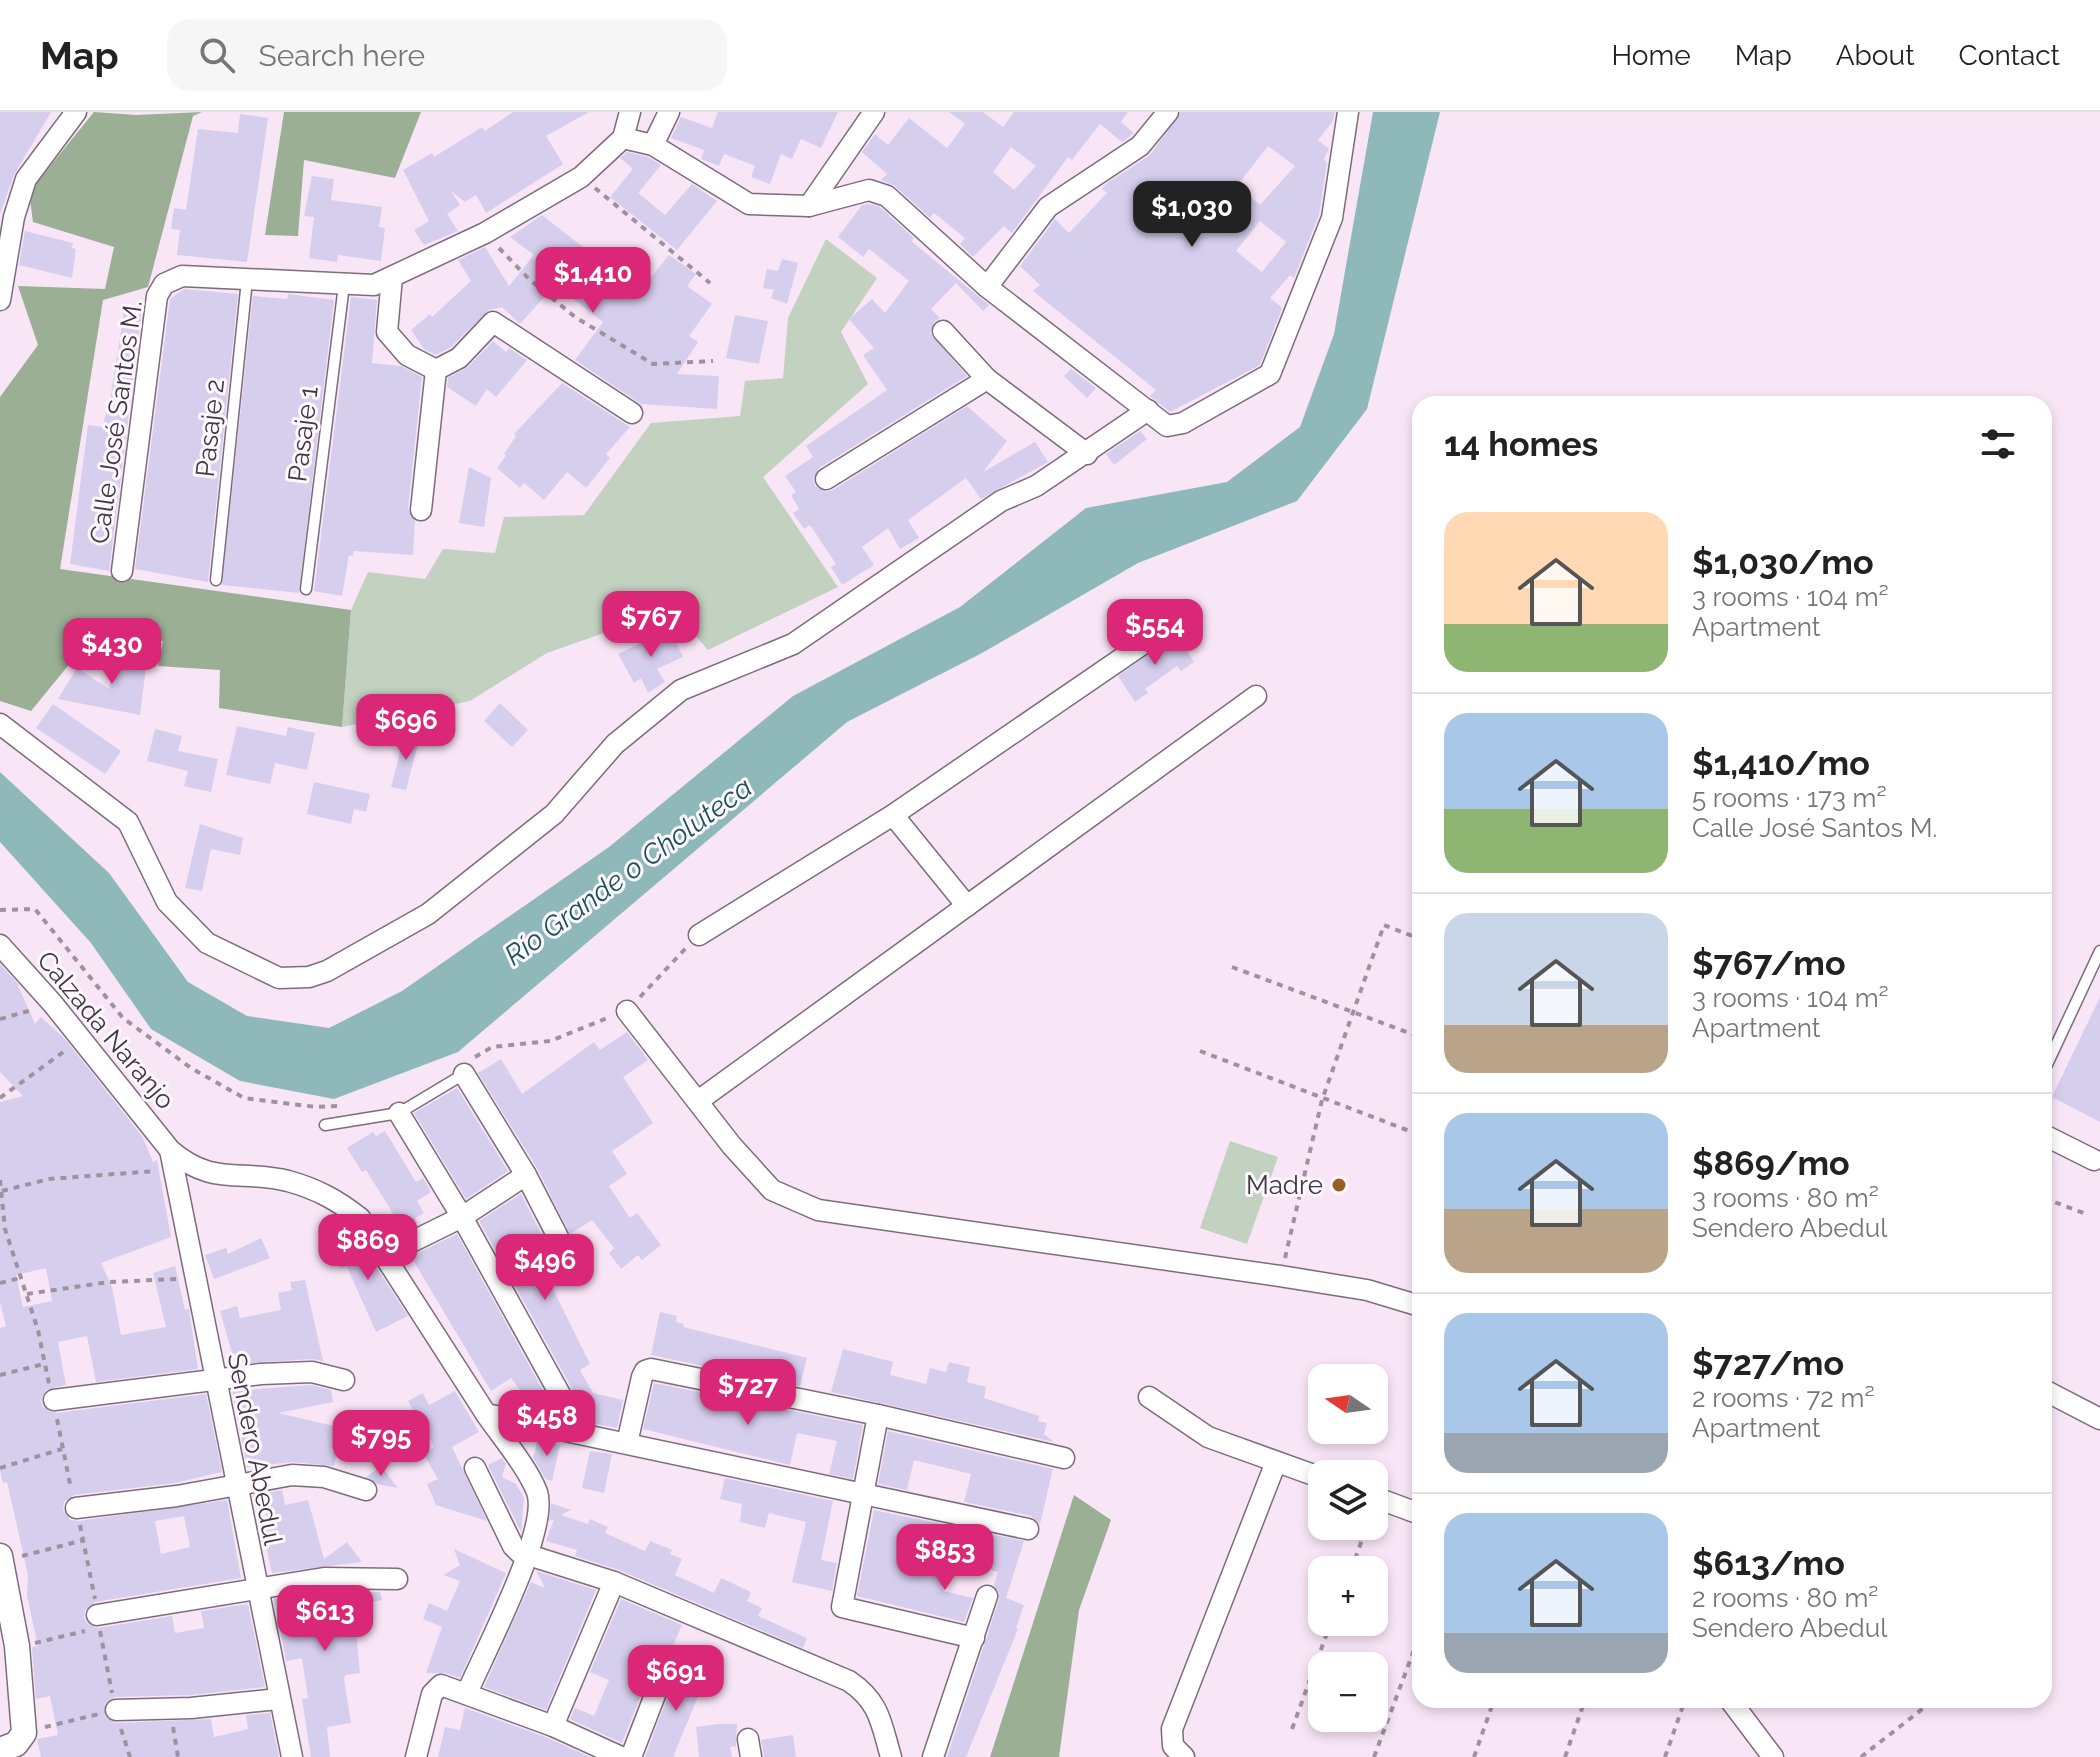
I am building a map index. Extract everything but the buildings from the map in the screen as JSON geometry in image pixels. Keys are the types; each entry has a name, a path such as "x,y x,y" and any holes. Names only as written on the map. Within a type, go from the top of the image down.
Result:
{"street":[{"path":"0,300 14,217 26,179 76,112"},
{"path":"630,112 623,138 653,145 749,204 809,206 869,190 887,196 987,287 1167,426 1183,423 1270,374 1332,218 1348,112"},
{"path":"653,145 669,112"},
{"path":"809,206 874,112"},
{"path":"987,287 1048,207 1140,146 1168,112"},
{"name":"Calle José Santos M.","path":"122,571 157,296 164,284 182,276 374,285 485,233 581,177 623,138"},
{"path":"392,277 387,332 407,355 436,370"},
{"path":"436,370 459,358 493,322 632,413"},
{"path":"943,331 987,379 1087,454"},
{"path":"421,510 436,370"},
{"path":"826,479 987,379"},
{"path":"0,724 128,822 167,902 207,943 279,978 309,977 327,971 428,914 554,814 615,744 681,690 793,644 1001,501 1036,486 1148,410"},
{"path":"699,935 893,815 1153,637"},
{"path":"698,1101 1256,696"},
{"path":"893,815 967,906"},
{"name":"Calzada Naranjo","path":"0,945 82,1038 172,1160"},
{"path":"627,1011 772,1190 818,1210 1280,1276 1367,1290 1412,1304"},
{"path":"465,1068 558,1237"},
{"path":"399,1113 462,1217 582,1434"},
{"path":"2052,1139 2094,1160"},
{"path":"172,1160 192,1169 236,1177 285,1180 331,1195 360,1218 537,1491 540,1513 529,1552 467,1693"},
{"name":"Sendero Abedul","path":"172,1160 292,1757"},
{"path":"383,1256 462,1217 526,1175"},
{"path":"627,1443 642,1377 645,1371 651,1369 878,1415 1064,1458"},
{"path":"54,1400 261,1374 312,1372 344,1380"},
{"path":"2052,1394 2100,1419"},
{"path":"1149,1397 1208,1437 1308,1473"},
{"path":"486,1414 1028,1529"},
{"path":"878,1415 866,1494 842,1607 974,1638"},
{"path":"1184,1757 1173,1746 1172,1729 1276,1462"},
{"path":"475,1468 513,1546 519,1552 529,1552 614,1582 849,1681 868,1694 877,1708 891,1757"},
{"path":"76,1508 177,1496 292,1475 324,1477 366,1490"},
{"path":"1388,1502 1412,1511"},
{"path":"0,1750 16,1744 24,1733 11,1556"},
{"path":"97,1615 324,1578 397,1579"},
{"path":"553,1726 614,1582"},
{"path":"933,1757 987,1596"},
{"path":"631,1757 667,1664"},
{"path":"416,1757 435,1688 441,1685 553,1726 621,1757"},
{"path":"116,1710 169,1709 278,1699"},
{"path":"1736,1708 1773,1757"}],"lane":[{"name":"Pasaje 2","path":"216,580 247,280"},
{"name":"Pasaje 1","path":"306,589 344,285"},
{"path":"2052,1054 2100,951"},
{"path":"325,1125 399,1113 465,1068"}],"path":[{"path":"581,177 710,283"},
{"path":"485,233 529,279 575,317 653,364 713,361"},
{"path":"0,910 35,909 123,1018 191,1068 244,1098 316,1107 344,1106"},
{"path":"1280,1276 1322,1100 1384,925 1412,936"},
{"path":"465,1068 492,1047 550,1041 627,1011 699,935"},
{"path":"1232,967 1412,1034"},
{"path":"0,1019 53,1004"},
{"path":"0,1098 82,1038"},
{"path":"1200,1051 1412,1132"},
{"path":"1,1192 49,1179 172,1160"},
{"path":"0,1180 5,1229 54,1400 97,1615"},
{"path":"2052,1201 2086,1214"},
{"path":"0,1283 20,1278"},
{"path":"26,1294 109,1282 196,1278"},
{"path":"0,1375 44,1364"},
{"path":"0,1468 62,1449"},
{"path":"11,1556 84,1540"},
{"path":"33,1643 100,1628 116,1710 130,1757"},
{"path":"1292,1729 1326,1636"},
{"path":"1374,1757 1412,1655"},
{"path":"1474,1757 1491,1708"},
{"path":"1565,1757 1582,1708"},
{"path":"1665,1757 1682,1708"},
{"path":"1861,1757 1924,1708"},
{"path":"169,1709 178,1757"},
{"path":"24,1733 116,1710"}],"shaded area":[{"path":"94,112 136,115 202,112 193,116 148,287 103,300 60,569 351,610 342,727 219,708 220,670 158,666 163,641 90,639 31,711 0,701 0,397 38,345 18,286 105,289 114,247 33,222 29,192"},
{"path":"284,112 421,112 395,178 304,160 298,236 265,235"},
{"path":"826,239 877,278 841,332 868,384 763,477 838,587 708,650 672,609 547,653 470,701 342,727 351,610 368,572 425,579 443,549 495,553 504,517 584,515 651,423 740,416 745,381 783,378 788,318"},
{"path":"1230,1141 1278,1157 1247,1244 1200,1228"},
{"path":"1074,1495 1111,1520 1079,1610 1059,1757 990,1757"}],"water":[{"name":"Río Grande o Choluteca","path":"1373,112 1440,112 1367,409 1297,501 1138,563 982,653 847,722 458,1052 334,1099 240,1081 151,1029 91,943 0,842 0,772 109,873 188,982 247,1016 329,1028 402,991 609,847 793,696 960,607 1086,508 1227,482 1300,427 1334,334"}],"place":[{"name":"Madre","path":"1339,1185"}]}
